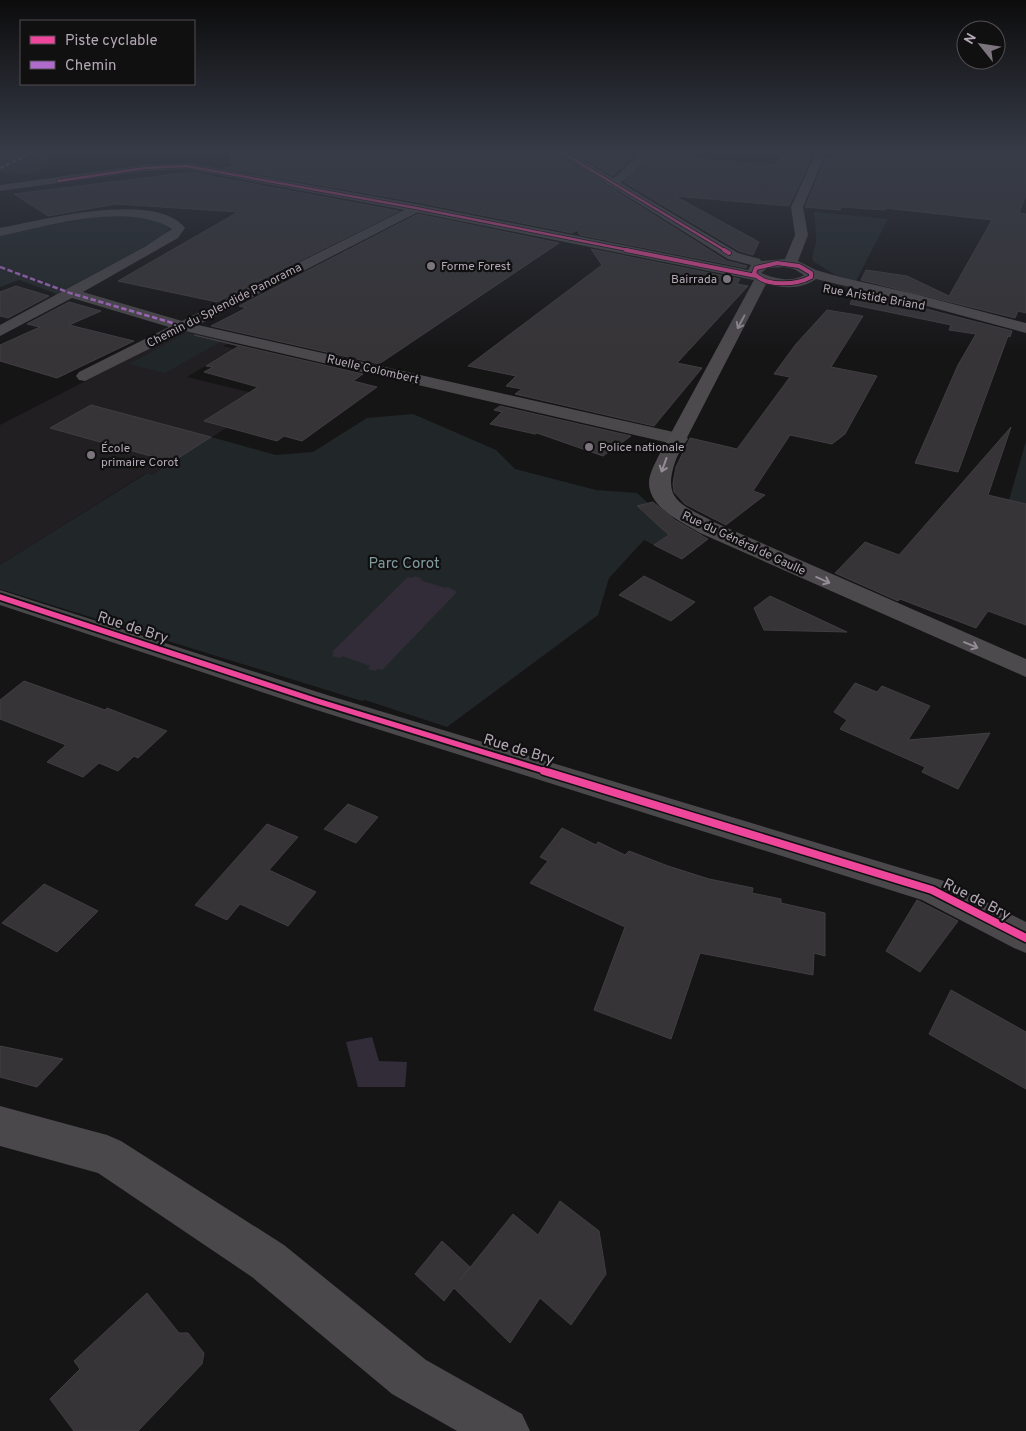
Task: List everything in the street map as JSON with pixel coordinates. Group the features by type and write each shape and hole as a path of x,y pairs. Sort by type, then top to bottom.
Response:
{"street":[{"path":"0,232 88,217"},
{"path":"0,331 173,236 179,228 172,220 162,217"},
{"name":"Chemin du Splendide Panorama","path":"85,376 399,217"},
{"path":"461,217 657,255 762,271 789,264 800,242 802,231 797,217"},
{"path":"668,217 762,271"},
{"name":"Rue Aristide Briand","path":"789,264 841,283 925,300 1026,328"},
{"name":"Rue Aristide Briand","path":"762,271 791,283 836,288 956,310"},
{"name":"Rue du Général de Gaulle","path":"762,271 678,439 663,462 659,481 661,495 672,508 716,532 1026,669"},
{"path":"791,283 807,280 811,277 811,273"},
{"name":"Ruelle Colombert","path":"70,294 183,326 678,439"},
{"name":"Rue de Bry","path":"3,600 317,701 932,890 1026,938"},
{"path":"0,1126 107,1155 268,1261 409,1377 505,1431"}],"shaded area":[{"name":"École primaire Corot","path":"185,330 233,341 223,346 234,349 187,377 269,397 228,427 152,475 146,473 0,565 0,425"},
{"path":"415,576 421,578 420,580 445,588 448,587 457,592 382,670 378,669 375,671 368,669 370,666 342,656 340,658 332,656 334,653 332,652 408,577 412,578"},
{"path":"372,1037 379,1061 407,1062 405,1087 358,1087 346,1042"}],"green space":[{"path":"97,217 148,217 170,228 163,236 57,294 19,280 0,287 0,234"},
{"path":"815,217 865,217 888,219 856,281 838,277 813,261 816,230"},
{"path":"187,333 222,341 165,373 129,364"},
{"name":"Parc Corot","path":"413,414 496,450 515,469 596,490 637,493 648,503 637,507 652,520 662,517 676,530 654,545 644,540 609,578 598,615 447,727 365,700 362,701 0,589 0,565 147,473 152,475 211,437 276,455 313,452 367,418"},
{"path":"1026,441 1026,504 1009,500"}],"building":[{"path":"230,217 387,217 217,302 118,281"},
{"path":"413,217 432,217 559,243 379,364 211,326 246,308 239,306"},
{"path":"490,217 657,217 727,261 747,266 746,268 580,235 577,230 572,233"},
{"path":"682,217 713,217 759,242 753,255 739,251"},
{"path":"963,217 1026,217 1026,313 1018,311 1015,318 861,280 866,270 907,276 949,296 992,220"},
{"path":"591,249 740,279 737,284 748,286 677,363 702,368 654,426 515,394 522,389 506,386 516,376 468,366 602,265"},
{"path":"16,286 49,296 8,318 0,316 0,292"},
{"path":"856,291 1012,331 1010,337 1008,336 958,472 915,463 958,365 976,334 949,330 951,325 850,304"},
{"path":"69,302 101,311 69,325 134,341 57,378 0,361 0,345 40,327 27,324"},
{"path":"827,310 863,316 831,367 877,376 845,434 832,444 790,435 753,491 765,495 726,525 685,504 674,492 673,483 676,467 690,438 737,449 790,377 774,374 796,344"},
{"path":"194,335 363,374 353,381 377,387 302,441 284,436 277,441 204,421 258,387 204,372 213,367 206,366 239,346"},
{"path":"91,405 211,437 172,462 50,428"},
{"path":"500,406 631,436 603,456 537,433 490,424 502,412 494,410"},
{"path":"1011,427 988,495 1026,504 1026,625 988,611 976,628 900,599 898,601 835,573 865,542 899,555"},
{"path":"653,502 675,520 708,539 682,559 654,545 669,535 637,506"},
{"path":"644,576 695,602 671,621 619,595"},
{"path":"770,596 847,632 764,630 754,608"},
{"path":"24,681 105,710 107,708 167,731 138,758 134,756 118,771 99,763 83,777 47,762 66,745 0,719 0,700"},
{"path":"855,683 877,692 882,686 930,706 908,740 990,733 958,789 922,772 925,767 840,729 847,720 834,712"},
{"path":"348,804 378,817 356,843 324,829"},
{"path":"267,824 298,837 269,870 316,892 288,926 240,904 227,920 195,905"},
{"path":"562,828 596,845 598,842 625,855 629,851 709,879 753,888 752,893 781,899 781,903 825,913 825,956 814,953 813,975 700,953 671,1039 594,1010 625,927 530,883 548,861 540,857"},
{"path":"44,884 98,911 57,952 2,923"},
{"path":"917,900 958,921 920,972 886,951"},
{"path":"951,990 1026,1032 1026,1089 929,1034"},
{"path":"0,1046 63,1059 37,1087 0,1077"},
{"path":"560,1201 599,1231 606,1274 571,1325 540,1298 510,1343 454,1288 444,1301 415,1274 442,1241 470,1267 460,1280 513,1214 538,1235"},
{"path":"147,1293 179,1333 188,1333 204,1353 202,1364 138,1431 74,1431 50,1399 80,1369 74,1361"}],"marked path":[{"path":"0,267 70,293 183,326"}],"cycle path":[{"path":"460,217 756,276"},
{"path":"669,217 729,253"},
{"path":"777,263 799,266 811,273 811,277 805,280 791,283 769,281 756,276 754,273 756,268 762,265 777,263"},
{"path":"0,597 317,701 932,890 1026,938"}],"place":[{"name":"Forme Forest","path":"431,266"},
{"name":"Bairrada","path":"727,279"},
{"name":"Police nationale","path":"589,447"},
{"name":"École primaire Corot","path":"91,455"}]}
